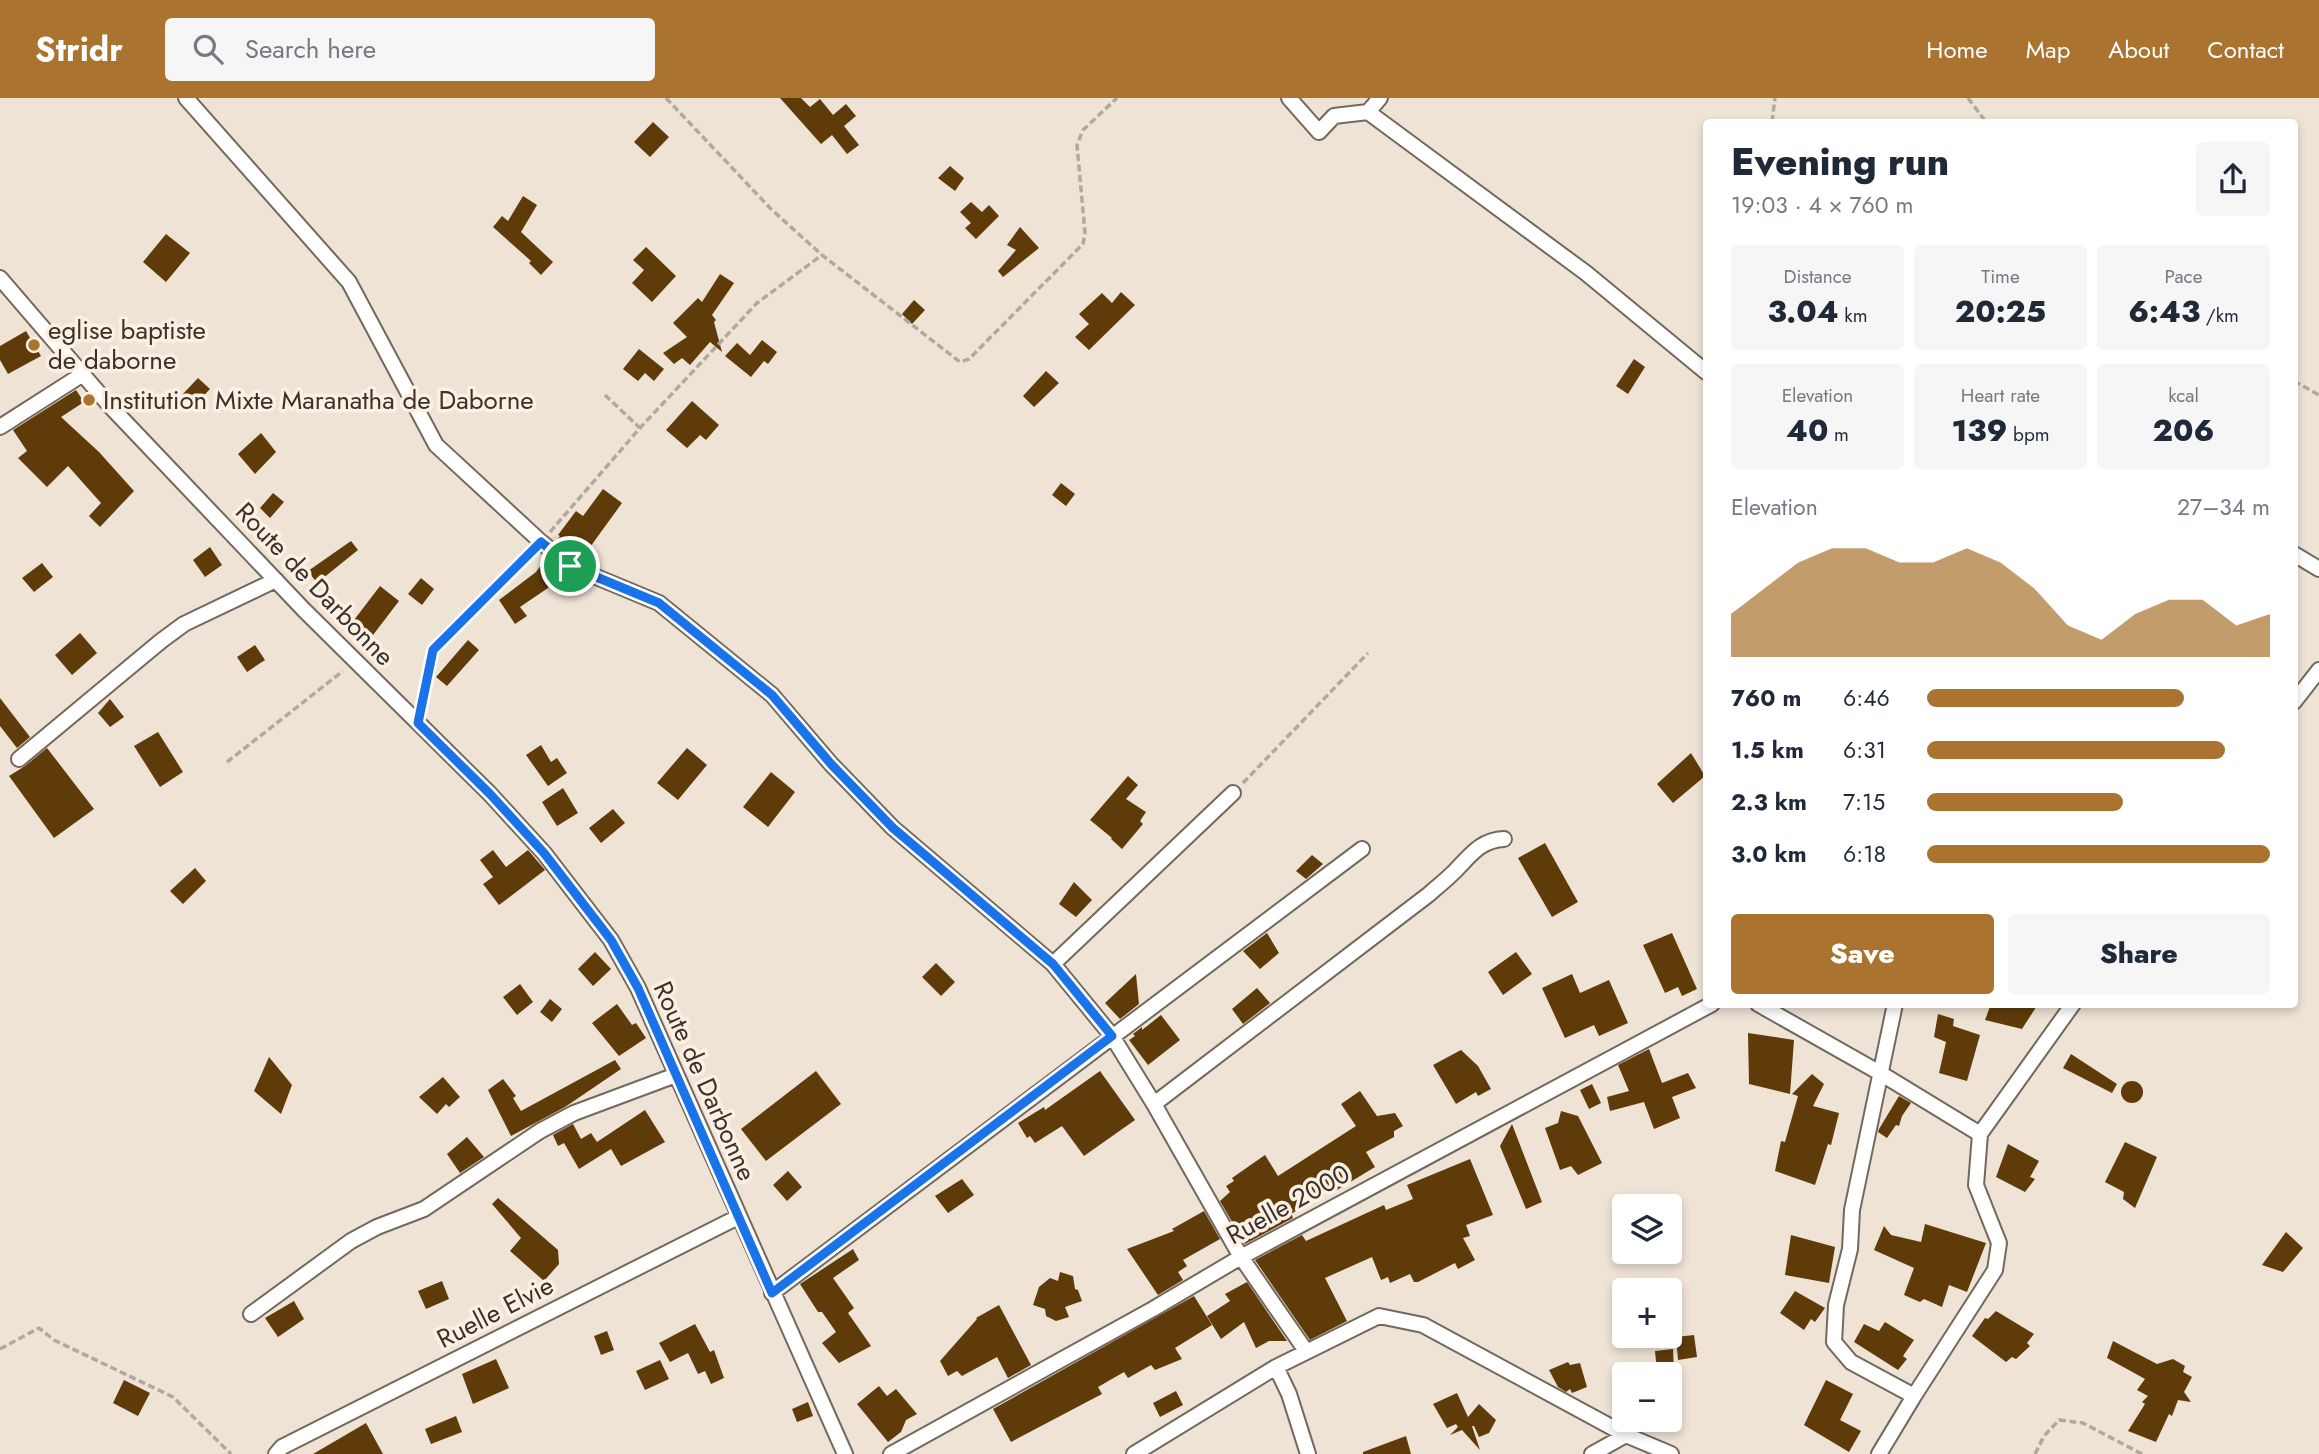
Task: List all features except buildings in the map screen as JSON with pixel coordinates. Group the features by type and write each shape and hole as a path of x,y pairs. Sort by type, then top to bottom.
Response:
{"street":[{"path":"186,98 349,282 436,445 570,566 659,603 772,695 831,764 893,828 1053,964 1112,1036 1241,1257 1306,1352"},
{"path":"1289,98 1319,132 1334,116 1367,112 1380,98"},
{"path":"1367,112 1586,274 1703,370"},
{"name":"Route de Darbonne","path":"0,278 83,374 275,580 490,794 544,853 611,940 638,988 845,1454"},
{"path":"0,427 83,374"},
{"path":"2298,556 2319,569"},
{"path":"19,759 161,640 184,624 275,580"},
{"path":"2298,697 2319,670"},
{"path":"1053,964 1233,793"},
{"path":"1154,1104 1428,895 1454,873 1480,845 1494,839 1504,839"},
{"path":"772,1293 1362,849"},
{"name":"Ruelle 2000","path":"891,1454 1153,1309 1241,1257 1705,1008"},
{"path":"1765,1008 1980,1134"},
{"path":"1894,1008 1852,1210 1850,1249 1836,1305 1834,1342 1851,1362 1913,1396"},
{"path":"1879,1454 1913,1396 1995,1270 1999,1242 1976,1185 1980,1134 2070,1008"},
{"path":"251,1314 351,1241 377,1227 424,1209 540,1130 574,1113 676,1075"},
{"name":"Ruelle Elvie","path":"276,1454 282,1447 738,1217"},
{"path":"1134,1454 1276,1367 1379,1316 1423,1325 1626,1435 1671,1454"},
{"path":"1276,1367 1289,1394 1308,1454"},
{"path":"1592,1454 1626,1435"}],"path":[{"path":"666,98 771,209 822,255 955,359 964,362 1083,244 1085,233 1077,145 1083,130 1117,98"},
{"path":"1772,119 1775,98"},
{"path":"1968,98 1984,119"},
{"path":"418,723 433,650 541,542 640,428 757,303 822,255"},
{"path":"2298,383 2319,395"},
{"path":"605,394 640,428"},
{"path":"1233,793 1368,653"},
{"path":"227,762 356,661"},
{"path":"0,1349 39,1328 54,1340 173,1397 231,1454"},
{"path":"2035,1454 2044,1436 2059,1420 2083,1423 2142,1454"}],"place":[{"name":"eglise baptiste de daborne","path":"34,345"},
{"name":"Institution Mixte Maranatha de Daborne","path":"89,400"}],"route":[{"path":"541,542 570,566 659,603 772,695 831,764 893,828 1053,964 1112,1036 772,1293 638,988 611,940 544,853 490,794 418,723 433,650 541,542"}]}
